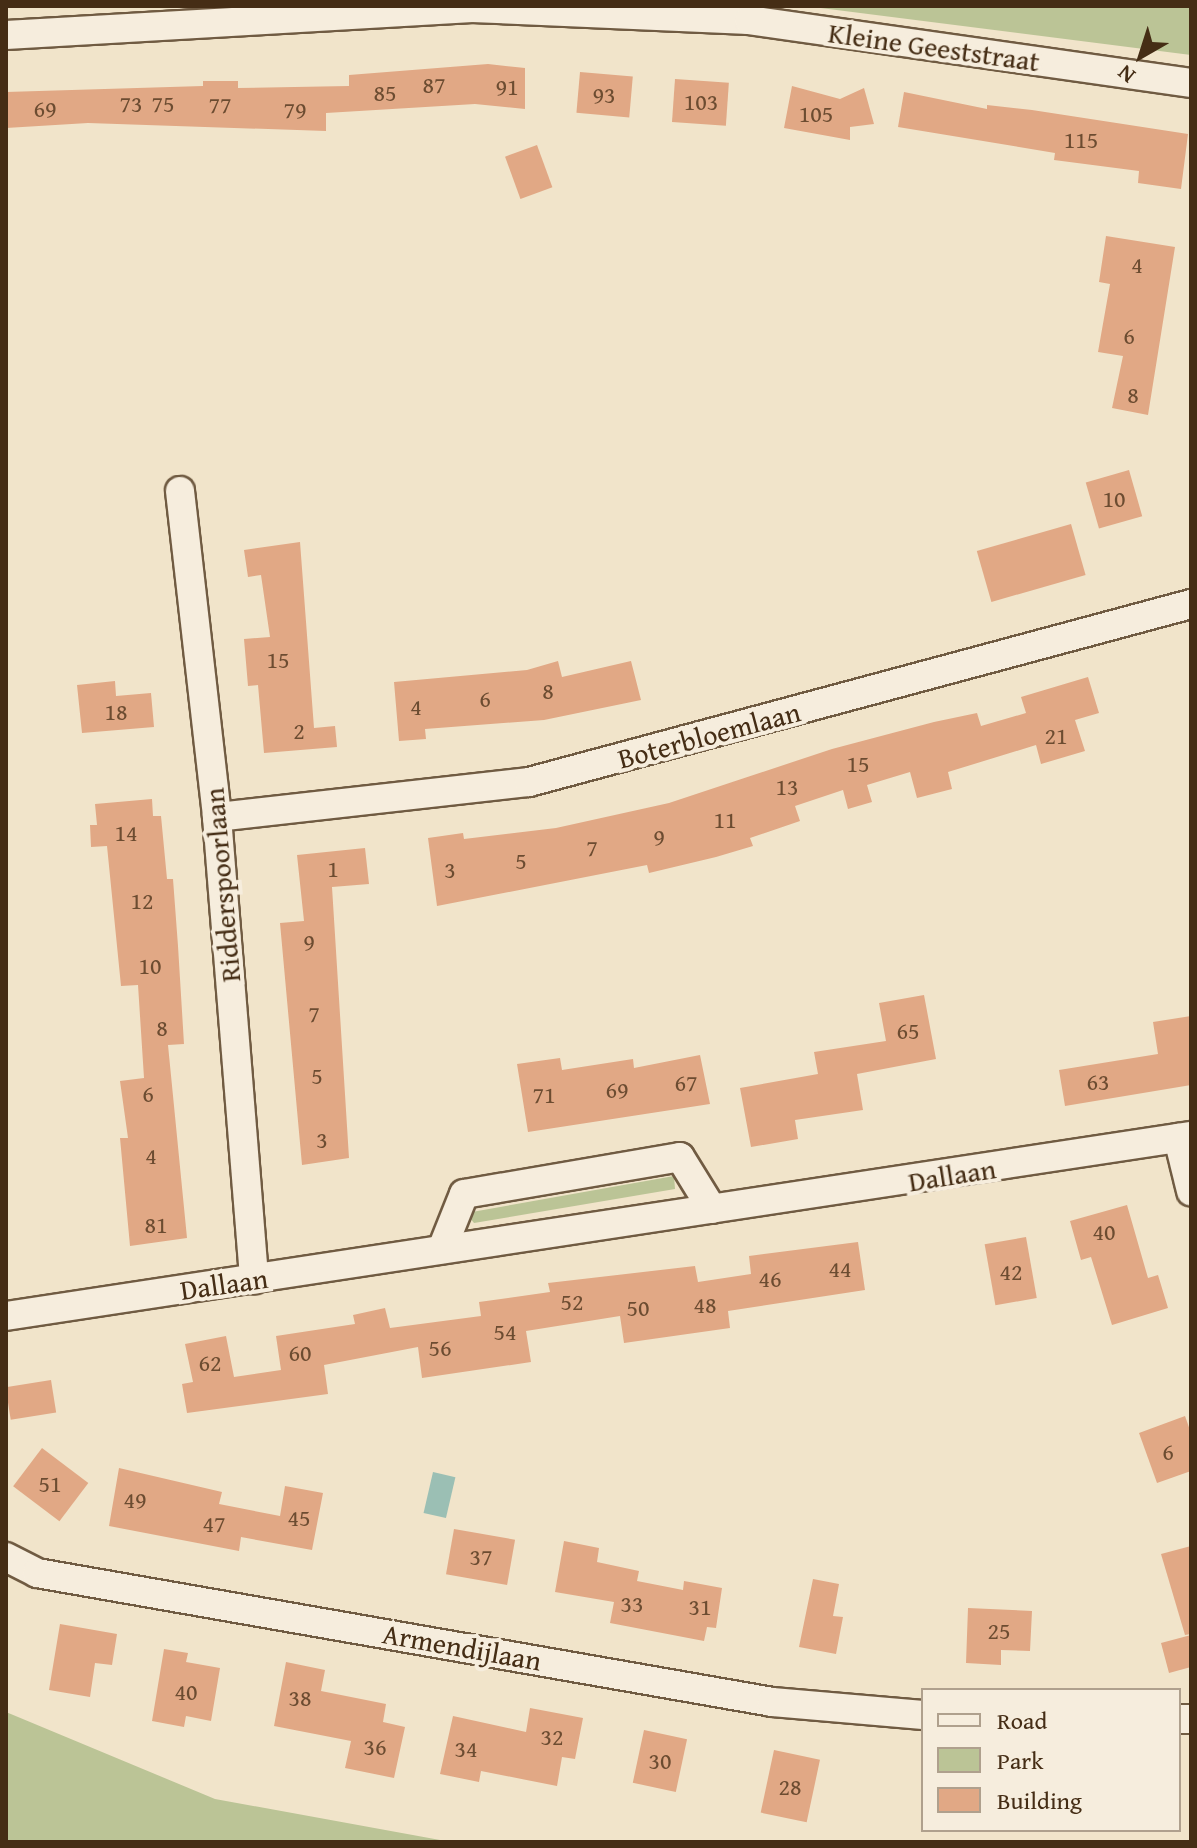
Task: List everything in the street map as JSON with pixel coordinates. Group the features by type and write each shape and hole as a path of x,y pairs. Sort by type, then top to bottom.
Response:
{"street":[{"name":"Kleine Geeststraat","path":"6,35 503,10 749,20 1191,83"},
{"name":"Ridderspoorlaan","path":"180,491 217,817 254,1280"},
{"name":"Boterbloemlaan","path":"217,817 529,782 1191,604"},
{"name":"Dallaan","path":"6,1316 1184,1137"},
{"path":"1184,1137 1191,1191"},
{"path":"442,1249 464,1194 680,1157 712,1209"},
{"name":"Armendijlaan","path":"6,1557 37,1573 772,1702 921,1715"}],"green space":[{"path":"805,6 1191,6 1191,55"},
{"path":"674,1176 675,1189 474,1223 470,1218 472,1212"},
{"path":"6,1712 215,1799 451,1842 6,1842"}],"water":[{"path":"433,1472 455,1477 446,1518 424,1513"}],"building":[{"path":"488,64 525,68 525,109 475,104 326,113 326,131 88,123 6,128 6,92 203,86 203,81 238,81 238,88 349,86 349,75"},
{"path":"580,72 633,77 629,117 576,113"},
{"path":"675,79 729,83 726,126 672,122"},
{"path":"792,86 840,99 864,88 874,124 850,127 850,140 784,128"},
{"path":"904,92 987,109 987,105 1032,110 1188,134 1181,189 1138,183 1139,171 1054,160 1055,153 898,127"},
{"path":"537,145 552,187 520,199 505,157"},
{"path":"1106,236 1175,247 1148,415 1112,408 1123,356 1098,352 1110,284 1099,282"},
{"path":"1129,470 1142,516 1099,529 1086,482"},
{"path":"1071,524 1086,575 991,602 977,551"},
{"path":"300,542 314,728 335,726 337,747 264,753 258,685 248,686 244,639 270,637 261,575 248,577 244,550"},
{"path":"558,661 562,677 631,661 641,700 544,720 425,729 426,739 399,741 394,682 527,670"},
{"path":"1088,677 1099,713 1075,720 1085,751 1041,764 1036,745 948,772 952,789 917,798 910,772 867,785 872,802 848,809 843,790 795,806 800,821 750,838 753,846 716,857 649,873 647,865 437,906 428,838 463,833 464,839 556,828 669,803 832,749 934,722 977,713 981,726 1026,713 1021,697"},
{"path":"115,681 116,696 151,693 154,727 82,733 77,685"},
{"path":"152,799 153,816 161,816 167,879 173,879 184,1044 168,1045 187,1238 130,1246 120,1138 128,1138 120,1081 144,1078 138,985 121,986 107,846 91,847 90,825 97,825 95,804"},
{"path":"365,848 369,884 332,887 349,1158 302,1165 280,923 304,921 297,855"},
{"path":"924,995 936,1059 857,1074 863,1110 795,1120 798,1139 751,1147 740,1088 818,1074 814,1052 886,1041 879,1003"},
{"path":"1191,1016 1191,1085 1065,1106 1059,1070 1158,1054 1153,1022"},
{"path":"700,1055 710,1104 528,1132 517,1064 560,1058 562,1070 633,1059 634,1068"},
{"path":"1127,1205 1148,1278 1158,1275 1168,1308 1112,1325 1091,1257 1081,1260 1070,1221"},
{"path":"1026,1237 1037,1298 995,1305 985,1244"},
{"path":"858,1242 865,1290 728,1311 730,1328 624,1343 620,1316 526,1331 531,1362 422,1378 418,1347 324,1365 328,1394 187,1413 182,1384 193,1382 185,1344 226,1336 234,1377 281,1370 276,1336 355,1324 353,1315 385,1308 390,1328 481,1316 479,1302 550,1292 548,1283 695,1266 698,1282 751,1274 749,1256"},
{"path":"51,1380 56,1413 11,1420 6,1387"},
{"path":"1185,1416 1191,1433 1191,1471 1157,1483 1139,1433"},
{"path":"42,1448 88,1483 59,1521 13,1486"},
{"path":"119,1468 222,1492 219,1504 280,1516 285,1486 323,1493 312,1550 241,1537 239,1551 109,1526"},
{"path":"454,1529 515,1540 507,1585 446,1574"},
{"path":"564,1541 599,1548 597,1562 639,1571 637,1581 683,1590 684,1581 722,1588 716,1628 707,1627 704,1641 610,1623 614,1602 555,1592"},
{"path":"1191,1546 1191,1634 1185,1635 1161,1554"},
{"path":"813,1579 839,1584 833,1616 843,1617 836,1654 799,1647"},
{"path":"968,1608 1032,1611 1030,1651 1001,1650 1001,1665 966,1663"},
{"path":"60,1624 117,1634 112,1665 95,1663 90,1697 49,1690"},
{"path":"1191,1635 1191,1667 1169,1673 1161,1643"},
{"path":"164,1649 188,1653 186,1662 220,1668 211,1721 186,1716 184,1727 152,1721"},
{"path":"286,1662 325,1670 321,1691 386,1704 383,1722 405,1727 394,1778 345,1768 351,1741 274,1726"},
{"path":"530,1708 583,1718 575,1759 562,1757 557,1786 481,1771 479,1782 440,1774 453,1716 526,1732"},
{"path":"644,1730 687,1739 676,1792 633,1783"},
{"path":"774,1750 820,1760 807,1822 761,1813"}]}
